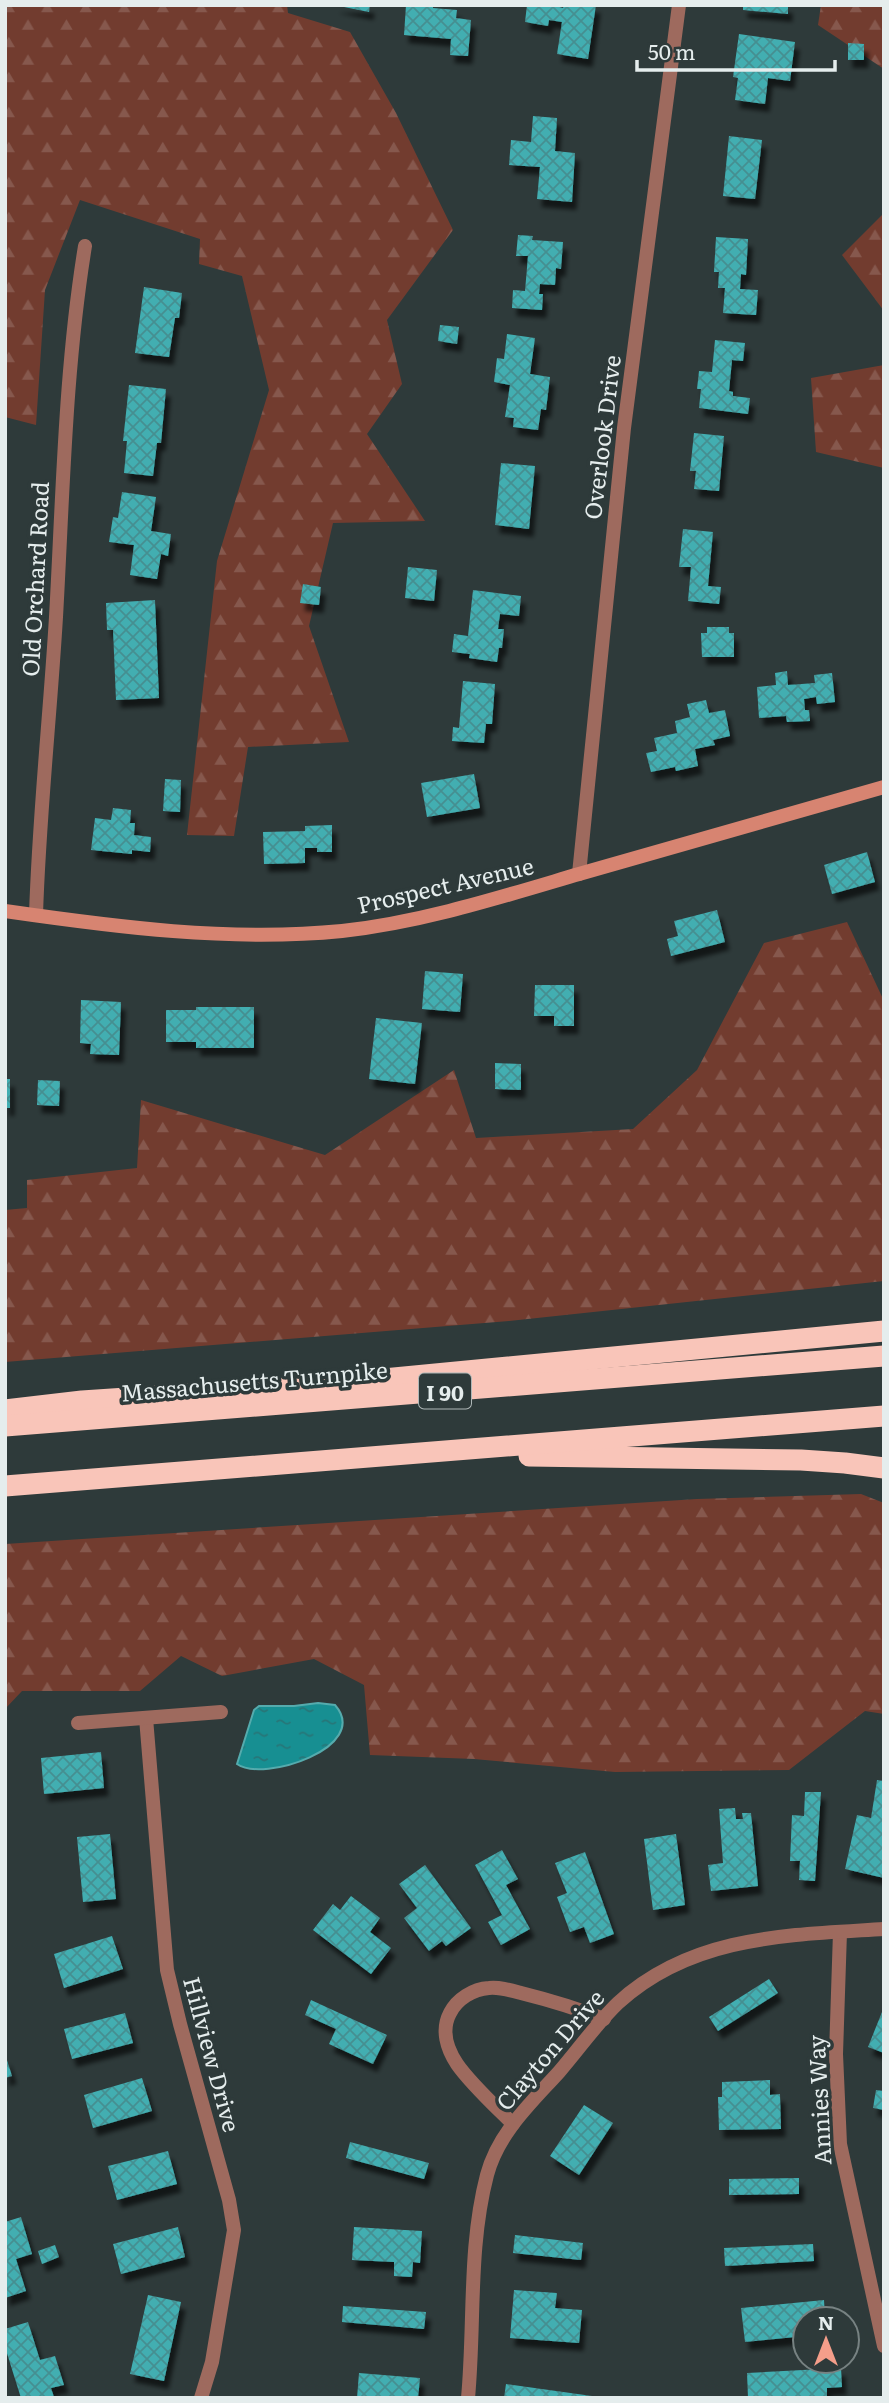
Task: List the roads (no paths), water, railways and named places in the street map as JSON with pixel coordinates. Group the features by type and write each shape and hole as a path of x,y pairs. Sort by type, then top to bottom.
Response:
{"highway":[{"path":"5,1410 82,1401 321,1385 884,1331"},
{"name":"Massachusetts Turnpike","path":"5,1426 884,1356"},
{"path":"5,1486 884,1416"},
{"path":"397,1454 801,1460 884,1468"}],"street":[{"name":"Overlook Drive","path":"579,874 624,428 679,5"},
{"name":"Old Orchard Road","path":"36,915 39,822 52,678 63,455 74,311 85,246"},
{"name":"Prospect Avenue","path":"5,911 133,928 204,933 341,931 452,910 884,787"},
{"path":"78,1723 221,1712"},
{"name":"Hillview Drive","path":"146,1718 167,1970 229,2200 233,2230 212,2362 201,2398"},
{"name":"Clayton Drive","path":"468,2398 475,2246 479,2211 494,2154 513,2124 618,2003 657,1974 700,1954 782,1936 884,1929"},
{"name":"Annies Way","path":"840,1932 836,2054 839,2144 884,2346"},
{"path":"513,2124 464,2072 449,2049 447,2018 456,2004 469,1993 498,1988 555,2001 604,2019"}],"water":[{"path":"318,1703 335,1705 342,1720 339,1735 327,1747 289,1765 268,1769 250,1769 237,1764 254,1710 259,1706"}]}
